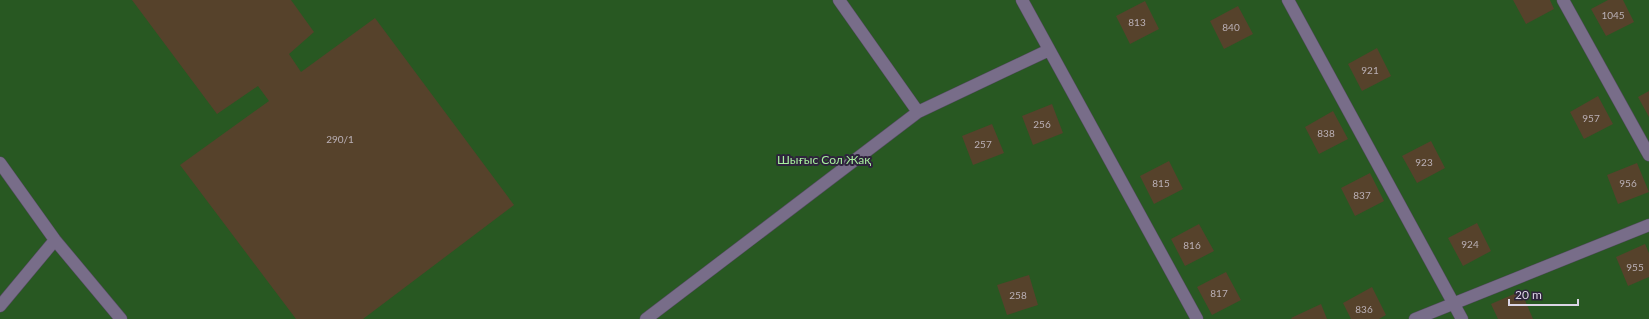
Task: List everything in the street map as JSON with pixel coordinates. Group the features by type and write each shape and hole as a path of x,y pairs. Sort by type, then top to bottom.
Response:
{"street":[{"path":"839,0 918,112"},
{"path":"1022,0 1197,319"},
{"path":"1288,0 1462,319"},
{"path":"1563,0 1649,155"},
{"path":"646,319 918,112 1049,50"},
{"path":"0,163 55,240 121,319"},
{"path":"1415,319 1649,225"},
{"path":"0,306 55,240"}],"green space":[{"name":"Шығыс Сол Жақ","path":"0,0 1649,0 1649,319 0,319"}],"building":[{"path":"132,0 291,0 314,32 289,54 301,72 375,18 514,205 363,319 296,319 180,165 269,101 258,86 217,114"},
{"path":"1513,0 1550,0 1554,9 1526,24"},
{"path":"1608,0 1623,0 1634,22 1606,36 1591,9"},
{"path":"1145,1 1159,29 1130,44 1116,16"},
{"path":"1238,6 1253,34 1224,49 1210,21"},
{"path":"1377,48 1391,76 1362,91 1348,64"},
{"path":"1649,91 1649,117 1638,97"},
{"path":"1598,96 1613,124 1584,139 1570,112"},
{"path":"1052,104 1063,133 1033,145 1022,116"},
{"path":"1333,111 1348,139 1319,154 1305,127"},
{"path":"992,124 1004,153 973,165 962,136"},
{"path":"1431,141 1445,168 1417,183 1402,156"},
{"path":"1169,161 1183,189 1154,204 1140,176"},
{"path":"1637,163 1649,192 1618,204 1607,175"},
{"path":"1370,173 1384,201 1355,216 1341,188"},
{"path":"1477,223 1491,251 1463,266 1448,238"},
{"path":"1199,224 1214,251 1185,266 1171,239"},
{"path":"1645,244 1649,253 1649,277 1628,286 1616,257"},
{"path":"1226,272 1241,300 1212,315 1197,287"},
{"path":"1029,275 1038,305 1007,315 997,285"},
{"path":"1372,287 1386,315 1379,319 1351,319 1343,303"},
{"path":"1521,291 1533,319 1498,319 1491,304"},
{"path":"1321,304 1327,319 1291,318"}]}
